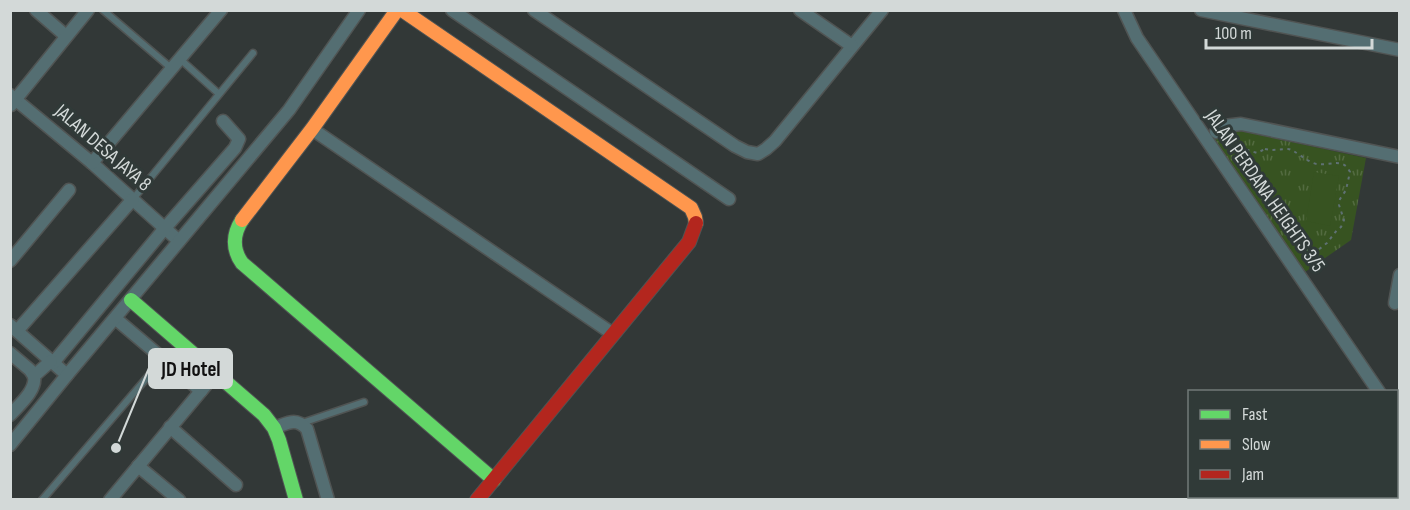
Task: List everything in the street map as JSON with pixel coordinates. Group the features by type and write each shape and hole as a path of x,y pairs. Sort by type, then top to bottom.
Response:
{"street":[{"path":"36,10 66,36"},
{"path":"12,99 88,10"},
{"path":"92,164 220,10"},
{"path":"10,445 289,110 359,10"},
{"path":"397,10 312,129 236,228 236,255 242,263 494,480"},
{"path":"402,10 691,208 696,216 697,225 689,242 477,500"},
{"path":"452,10 729,199"},
{"path":"534,10 735,146 758,154 775,141 882,10"},
{"path":"800,10 852,46"},
{"name":"JALAN PERDANA HEIGHTS 3/5","path":"1124,10 1137,38 1378,390"},
{"path":"1201,10 1400,50"},
{"name":"JALAN DESA JAYA 8","path":"12,99 92,164 179,241"},
{"path":"34,376 52,362 238,143 239,139 223,121"},
{"path":"1216,132 1224,126 1242,124 1400,157"},
{"path":"312,129 614,334"},
{"path":"10,261 69,190"},
{"path":"67,375 14,328 133,199"},
{"path":"1395,303 1400,275"},
{"path":"131,300 264,415 274,428 279,440 296,500"},
{"path":"116,319 201,391"},
{"path":"10,353 30,370 35,381 32,389 10,415"},
{"path":"110,500 216,373"},
{"path":"274,428 293,421 301,423 307,429 328,500"},
{"path":"170,427 236,485"},
{"path":"138,466 179,500"}],"lane":[{"path":"103,10 219,94"},
{"path":"133,199 253,53"},
{"path":"42,500 163,358"},
{"path":"301,423 364,402"}],"path":[{"path":"1265,149 1289,149 1315,165 1340,163 1348,167 1350,172 1346,190 1339,205 1344,220 1341,227 1327,243 1318,250 1309,252 1300,247 1288,233 1282,217 1259,196 1249,179 1250,172 1242,153 1248,150 1257,153 1265,149"}],"green space":[{"path":"1240,131 1366,158 1351,240 1305,272 1212,140 1223,132"},
{"path":"1314,172 1339,176 1330,226 1306,221"}],"traffic: fast":[{"path":"242,220 235,241 235,247 242,263 494,480"},
{"path":"131,300 264,415 274,428 279,440 296,500"}],"traffic: slow":[{"path":"242,220 312,129 397,10"},
{"path":"402,10 691,208 696,223"}],"traffic: jam":[{"path":"477,500 689,242 696,223"}],"place":[{"name":"JD Hotel","path":"116,448"}]}
